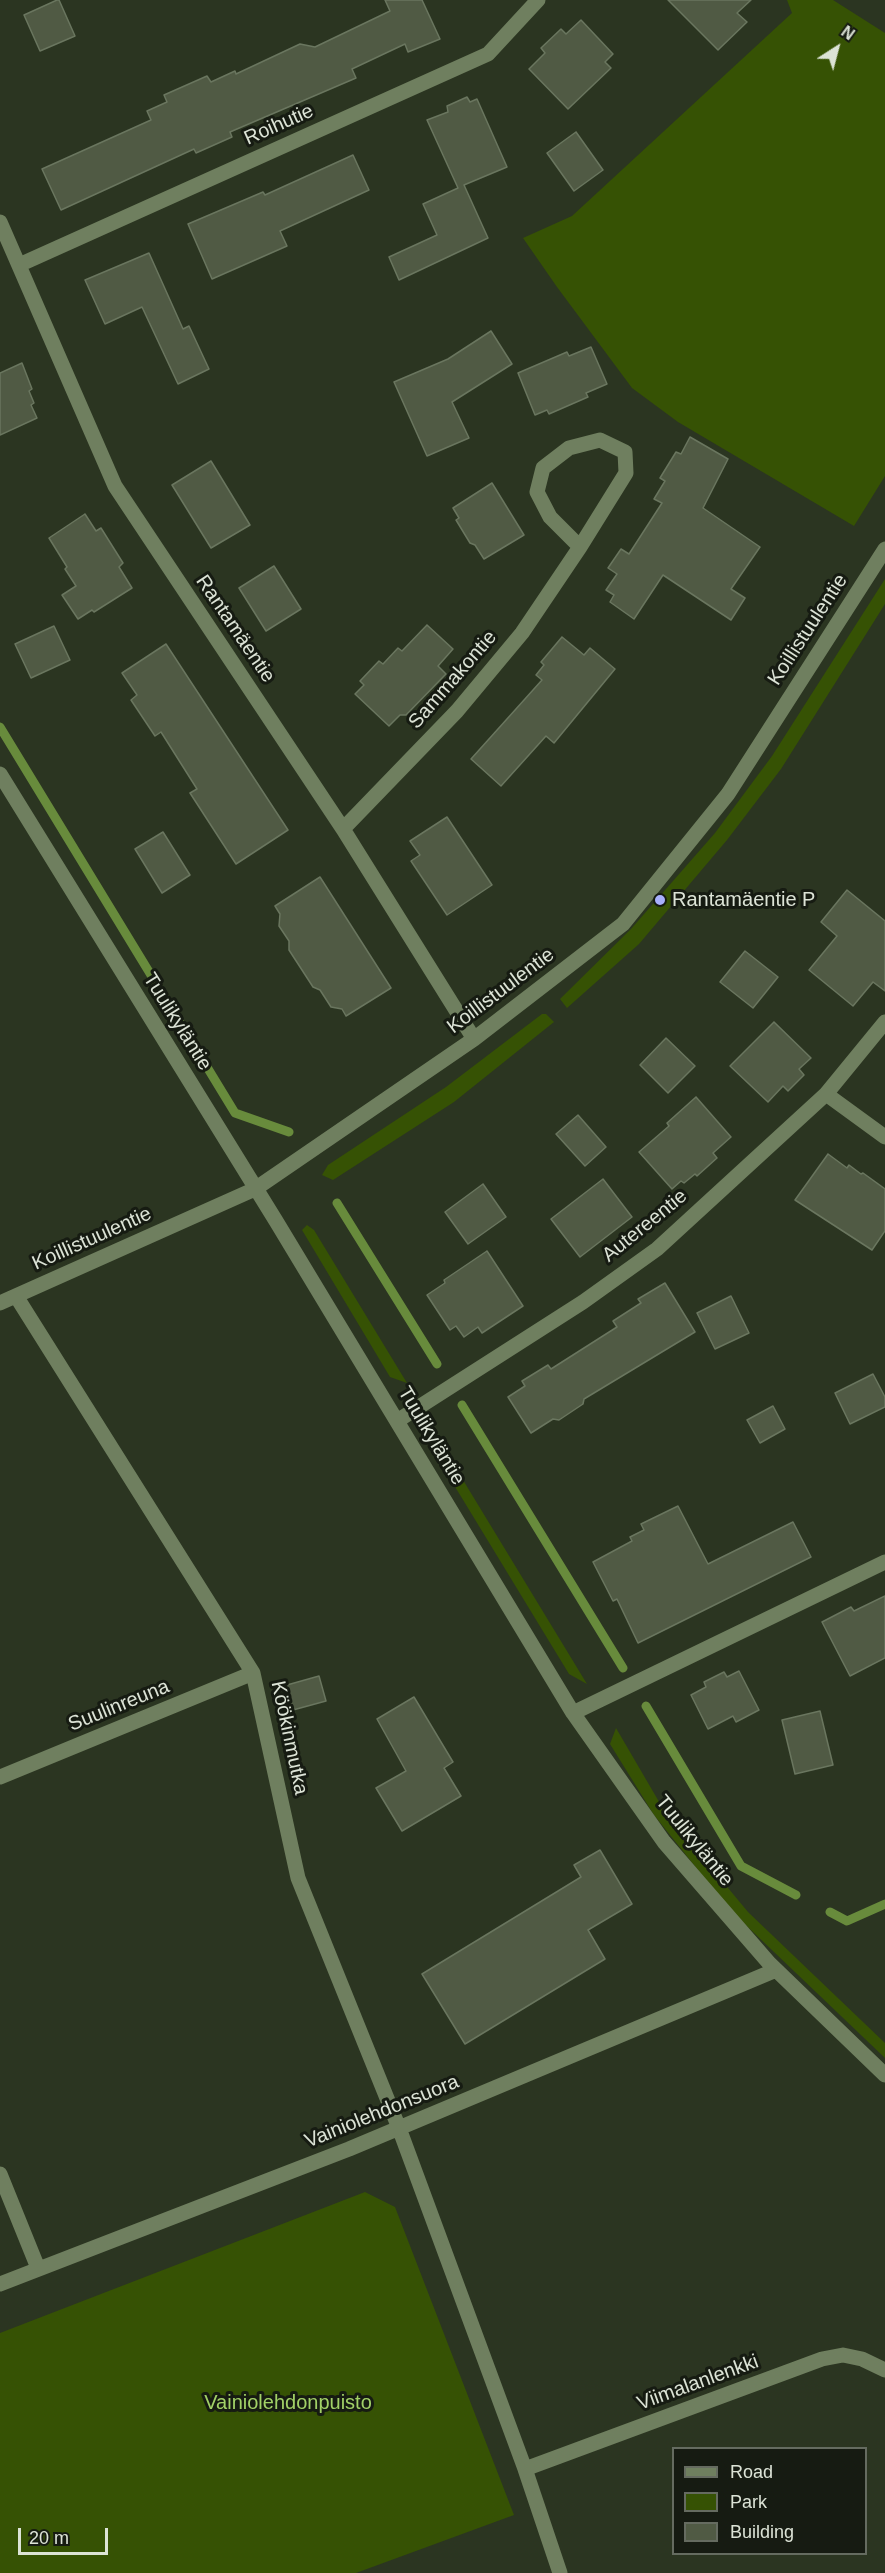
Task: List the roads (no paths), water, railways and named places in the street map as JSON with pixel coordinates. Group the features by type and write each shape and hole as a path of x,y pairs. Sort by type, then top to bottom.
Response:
{"street":[{"name":"Roihutie","path":"19,265 488,54 538,0"},
{"name":"Rantamäentie","path":"0,222 115,486 343,829 474,1039"},
{"name":"Sammakontie","path":"343,829 457,711 522,633 580,547 626,473 625,452 600,440 569,448 543,468 537,492 550,517 580,547"},
{"name":"Koillistuulentie","path":"0,1303 255,1189 474,1039 623,924 728,794 885,549"},
{"name":"Tuulikyläntie","path":"0,774 397,1420 573,1713 664,1842 776,1970 885,2075"},
{"name":"Autereentie","path":"397,1420 583,1302 657,1249 826,1094 885,1022"},
{"path":"826,1094 885,1137"},
{"name":"Köökinmutka","path":"16,1296 254,1673 298,1878 399,2128"},
{"path":"573,1713 885,1562"},
{"name":"Suulinreuna","path":"0,1777 254,1673"},
{"name":"Vainiolehdonsuora","path":"0,2284 399,2128 776,1970"},
{"path":"399,2128 525,2469 560,2573"},
{"path":"0,2174 38,2268"},
{"name":"Viimalanlenkki","path":"525,2469 822,2359 843,2355 862,2359 885,2370"}],"waterway":[{"path":"0,727 235,1113 289,1132"},
{"path":"337,1203 437,1364"},
{"path":"462,1405 623,1668"},
{"path":"646,1706 741,1866 796,1895"},
{"path":"830,1912 847,1921 885,1904"}],"place":[{"name":"Rantamäentie P","path":"660,900"}],"park label":[{"name":"Vainiolehdonpuisto","path":"288,2403"}]}
